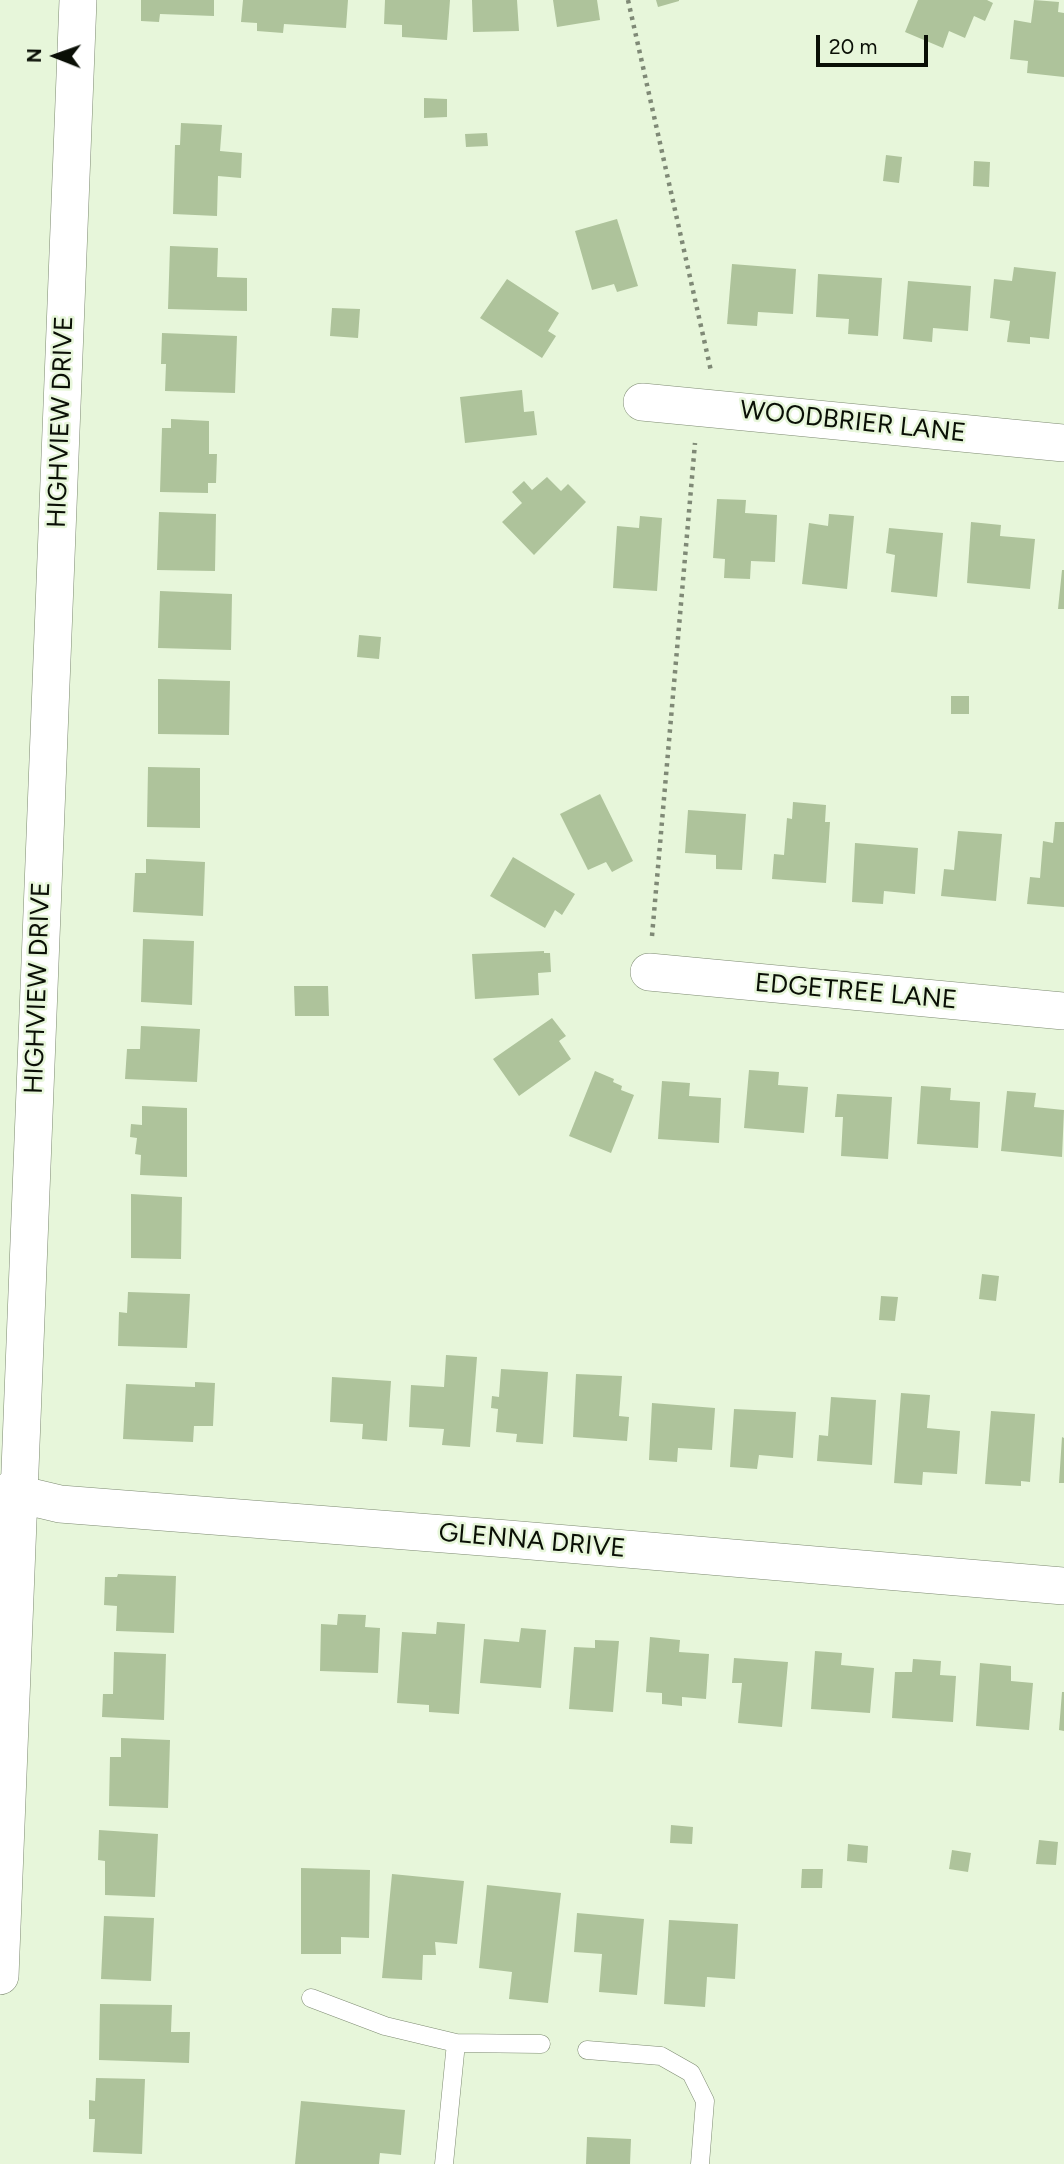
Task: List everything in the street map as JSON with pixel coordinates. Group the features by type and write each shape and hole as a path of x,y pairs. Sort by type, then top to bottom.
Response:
{"street":[{"name":"HIGHVIEW DRIVE","path":"0,1976 9,1493 78,0"},
{"name":"WOODBRIER LANE","path":"642,402 1064,443"},
{"name":"EDGETREE LANE","path":"649,972 1064,1011"},
{"name":"GLENNA DRIVE","path":"9,1493 60,1504 1064,1586"}],"lane":[{"path":"311,1998 384,2026 456,2043 541,2043"},
{"path":"444,2164 456,2043"},
{"path":"587,2050 661,2056 691,2073 705,2101 700,2164"}],"path":[{"path":"628,0 713,379 699,407 649,972"}],"building":[{"path":"141,0 214,0 214,16 160,14 159,22 141,21"},
{"path":"243,0 348,0 346,28 284,24 283,33 257,31 257,23 241,22"},
{"path":"385,0 450,0 447,40 402,37 402,25 384,24"},
{"path":"472,0 517,0 519,31 473,32"},
{"path":"553,0 597,0 600,20 557,27"},
{"path":"656,0 679,0 679,1 658,7"},
{"path":"918,0 987,0 993,3 985,21 974,16 965,38 949,31 943,48 905,32"},
{"path":"1034,0 1059,2 1058,12 1064,13 1064,77 1027,73 1028,61 1010,59 1014,20 1031,23"},
{"path":"424,98 447,99 447,117 424,118"},
{"path":"181,123 222,125 220,151 242,153 241,178 218,176 217,216 173,214 175,145 180,145"},
{"path":"487,133 488,146 466,147 465,134"},
{"path":"886,155 902,157 899,183 883,181"},
{"path":"974,161 990,162 989,187 973,186"},
{"path":"617,219 638,286 617,292 614,284 592,290 575,231"},
{"path":"170,246 218,248 217,277 247,278 247,311 168,309"},
{"path":"732,264 796,269 793,314 758,312 757,326 727,324"},
{"path":"1014,267 1056,272 1049,339 1030,337 1030,344 1007,342 1010,321 990,318 994,279 1012,281"},
{"path":"818,274 882,278 878,336 848,334 849,319 816,317"},
{"path":"507,279 559,313 548,331 556,336 542,358 480,318"},
{"path":"908,281 971,286 968,331 933,328 932,342 903,339"},
{"path":"332,308 360,309 358,338 330,336"},
{"path":"162,333 237,336 235,393 165,391 166,364 161,364"},
{"path":"522,390 524,412 534,411 537,435 465,443 460,397"},
{"path":"171,419 209,421 209,454 217,454 216,483 208,483 208,493 160,492 162,428 171,428"},
{"path":"547,477 561,491 568,484 586,502 534,555 502,522 522,503 512,492 524,481 532,490"},
{"path":"717,499 746,500 745,513 777,515 775,562 751,561 750,579 724,578 725,559 713,558"},
{"path":"159,512 216,514 215,571 157,570"},
{"path":"829,514 854,516 847,589 802,584 809,523 828,526"},
{"path":"640,516 662,518 657,591 613,588 617,526 639,528"},
{"path":"971,522 1001,525 1000,536 1035,539 1030,589 967,583"},
{"path":"889,528 943,533 937,597 891,592 895,555 886,553"},
{"path":"1062,570 1064,609 1058,609"},
{"path":"160,591 232,594 231,650 158,648"},
{"path":"359,635 381,637 379,659 357,657"},
{"path":"158,679 230,681 229,735 158,734"},
{"path":"951,696 969,696 969,714 951,714"},
{"path":"148,767 200,768 200,828 147,827"},
{"path":"600,794 633,861 612,872 606,862 588,870 560,814"},
{"path":"793,802 826,805 825,822 830,822 826,883 772,879 774,854 784,855 787,818 792,819"},
{"path":"688,810 746,814 742,870 716,869 716,855 685,853"},
{"path":"1055,822 1064,822 1064,907 1027,904 1030,877 1040,878 1043,841 1053,843"},
{"path":"958,831 1002,834 996,901 941,896 944,869 954,870"},
{"path":"855,843 918,848 915,894 884,891 883,904 852,902"},
{"path":"513,857 575,894 562,915 555,910 545,928 490,896"},
{"path":"146,859 205,862 203,916 133,912 135,873 146,873"},
{"path":"143,939 194,941 192,1005 141,1002"},
{"path":"550,953 551,972 538,973 539,995 475,999 472,954"},
{"path":"294,986 328,986 329,1016 295,1016"},
{"path":"552,1018 566,1036 559,1041 571,1059 519,1096 493,1059"},
{"path":"141,1026 200,1029 197,1082 125,1079 127,1049 140,1049"},
{"path":"749,1070 779,1072 778,1085 808,1087 804,1133 744,1128"},
{"path":"595,1071 614,1079 613,1082 622,1086 621,1090 634,1095 611,1153 569,1136"},
{"path":"662,1081 690,1083 689,1096 721,1098 719,1143 658,1139"},
{"path":"921,1086 951,1088 950,1100 980,1102 978,1148 917,1144"},
{"path":"1007,1091 1036,1093 1034,1107 1064,1110 1062,1157 1001,1151"},
{"path":"837,1094 892,1097 888,1159 841,1156 843,1117 835,1117"},
{"path":"142,1106 187,1108 187,1177 140,1175 141,1155 135,1154 137,1138 130,1137 131,1124 142,1125"},
{"path":"131,1194 182,1197 181,1259 131,1258"},
{"path":"982,1274 999,1276 996,1301 979,1299"},
{"path":"128,1292 190,1294 187,1348 118,1346 119,1312 127,1313"},
{"path":"881,1296 898,1297 895,1321 879,1320"},
{"path":"446,1355 477,1357 470,1447 442,1445 444,1429 409,1427 411,1385 444,1387"},
{"path":"501,1369 548,1372 543,1444 516,1442 517,1434 496,1432 498,1409 491,1408 492,1396 499,1397"},
{"path":"576,1374 622,1376 619,1416 629,1417 627,1441 573,1437"},
{"path":"332,1377 391,1381 387,1441 362,1439 363,1424 330,1422"},
{"path":"195,1382 215,1383 213,1426 194,1426 193,1442 123,1439 126,1384 195,1387"},
{"path":"901,1393 930,1395 927,1428 960,1431 957,1474 923,1472 922,1485 894,1483"},
{"path":"831,1397 876,1400 872,1465 817,1461 819,1435 828,1436"},
{"path":"652,1403 715,1408 712,1450 678,1448 677,1462 649,1460"},
{"path":"734,1409 796,1412 793,1458 759,1455 757,1469 730,1467"},
{"path":"991,1411 1035,1414 1030,1482 1021,1481 1021,1486 985,1484"},
{"path":"1062,1437 1064,1483 1059,1483"},
{"path":"118,1574 176,1576 174,1633 116,1631 117,1606 104,1605 105,1577 117,1577"},
{"path":"338,1614 366,1615 365,1627 380,1628 378,1673 320,1671 321,1624 337,1625"},
{"path":"437,1622 465,1624 459,1714 429,1712 429,1705 397,1703 402,1632 436,1634"},
{"path":"521,1628 546,1630 541,1688 480,1683 484,1639 519,1642"},
{"path":"650,1637 680,1640 679,1652 709,1654 706,1699 682,1697 682,1706 662,1704 662,1693 646,1692"},
{"path":"595,1640 619,1641 613,1712 569,1709 574,1647 595,1648"},
{"path":"815,1651 842,1653 841,1665 874,1668 870,1713 811,1709"},
{"path":"114,1652 166,1654 164,1720 102,1717 103,1694 113,1694"},
{"path":"734,1658 788,1662 782,1727 738,1723 742,1683 732,1683"},
{"path":"913,1659 941,1661 940,1675 956,1676 953,1722 892,1718 895,1672 912,1672"},
{"path":"980,1663 1011,1666 1011,1681 1033,1683 1029,1730 976,1726"},
{"path":"1064,1692 1064,1731 1059,1730"},
{"path":"121,1738 170,1740 168,1808 109,1806 110,1757 121,1757"},
{"path":"671,1825 693,1827 692,1844 670,1843"},
{"path":"99,1830 158,1834 155,1897 105,1895 105,1861 98,1860"},
{"path":"1039,1840 1058,1842 1056,1865 1036,1864"},
{"path":"848,1844 868,1846 867,1863 847,1861"},
{"path":"952,1850 971,1853 968,1872 949,1869"},
{"path":"301,1868 370,1870 369,1938 341,1937 341,1954 301,1954"},
{"path":"802,1869 823,1869 822,1888 801,1888"},
{"path":"392,1874 464,1881 457,1944 435,1942 436,1955 423,1955 422,1980 382,1978"},
{"path":"487,1885 561,1893 548,2003 509,1999 512,1972 479,1968"},
{"path":"577,1913 644,1919 637,1995 599,1992 602,1954 574,1952"},
{"path":"104,1916 154,1918 151,1981 101,1979"},
{"path":"669,1920 738,1924 735,1979 707,1977 705,2007 664,2004"},
{"path":"100,2004 172,2005 171,2032 190,2032 189,2063 99,2060"},
{"path":"96,2078 145,2079 142,2154 93,2152 95,2119 89,2119 89,2100 95,2101"},
{"path":"301,2101 405,2110 401,2155 380,2153 379,2164 295,2164"},
{"path":"587,2137 631,2139 630,2164 586,2164"}]}
